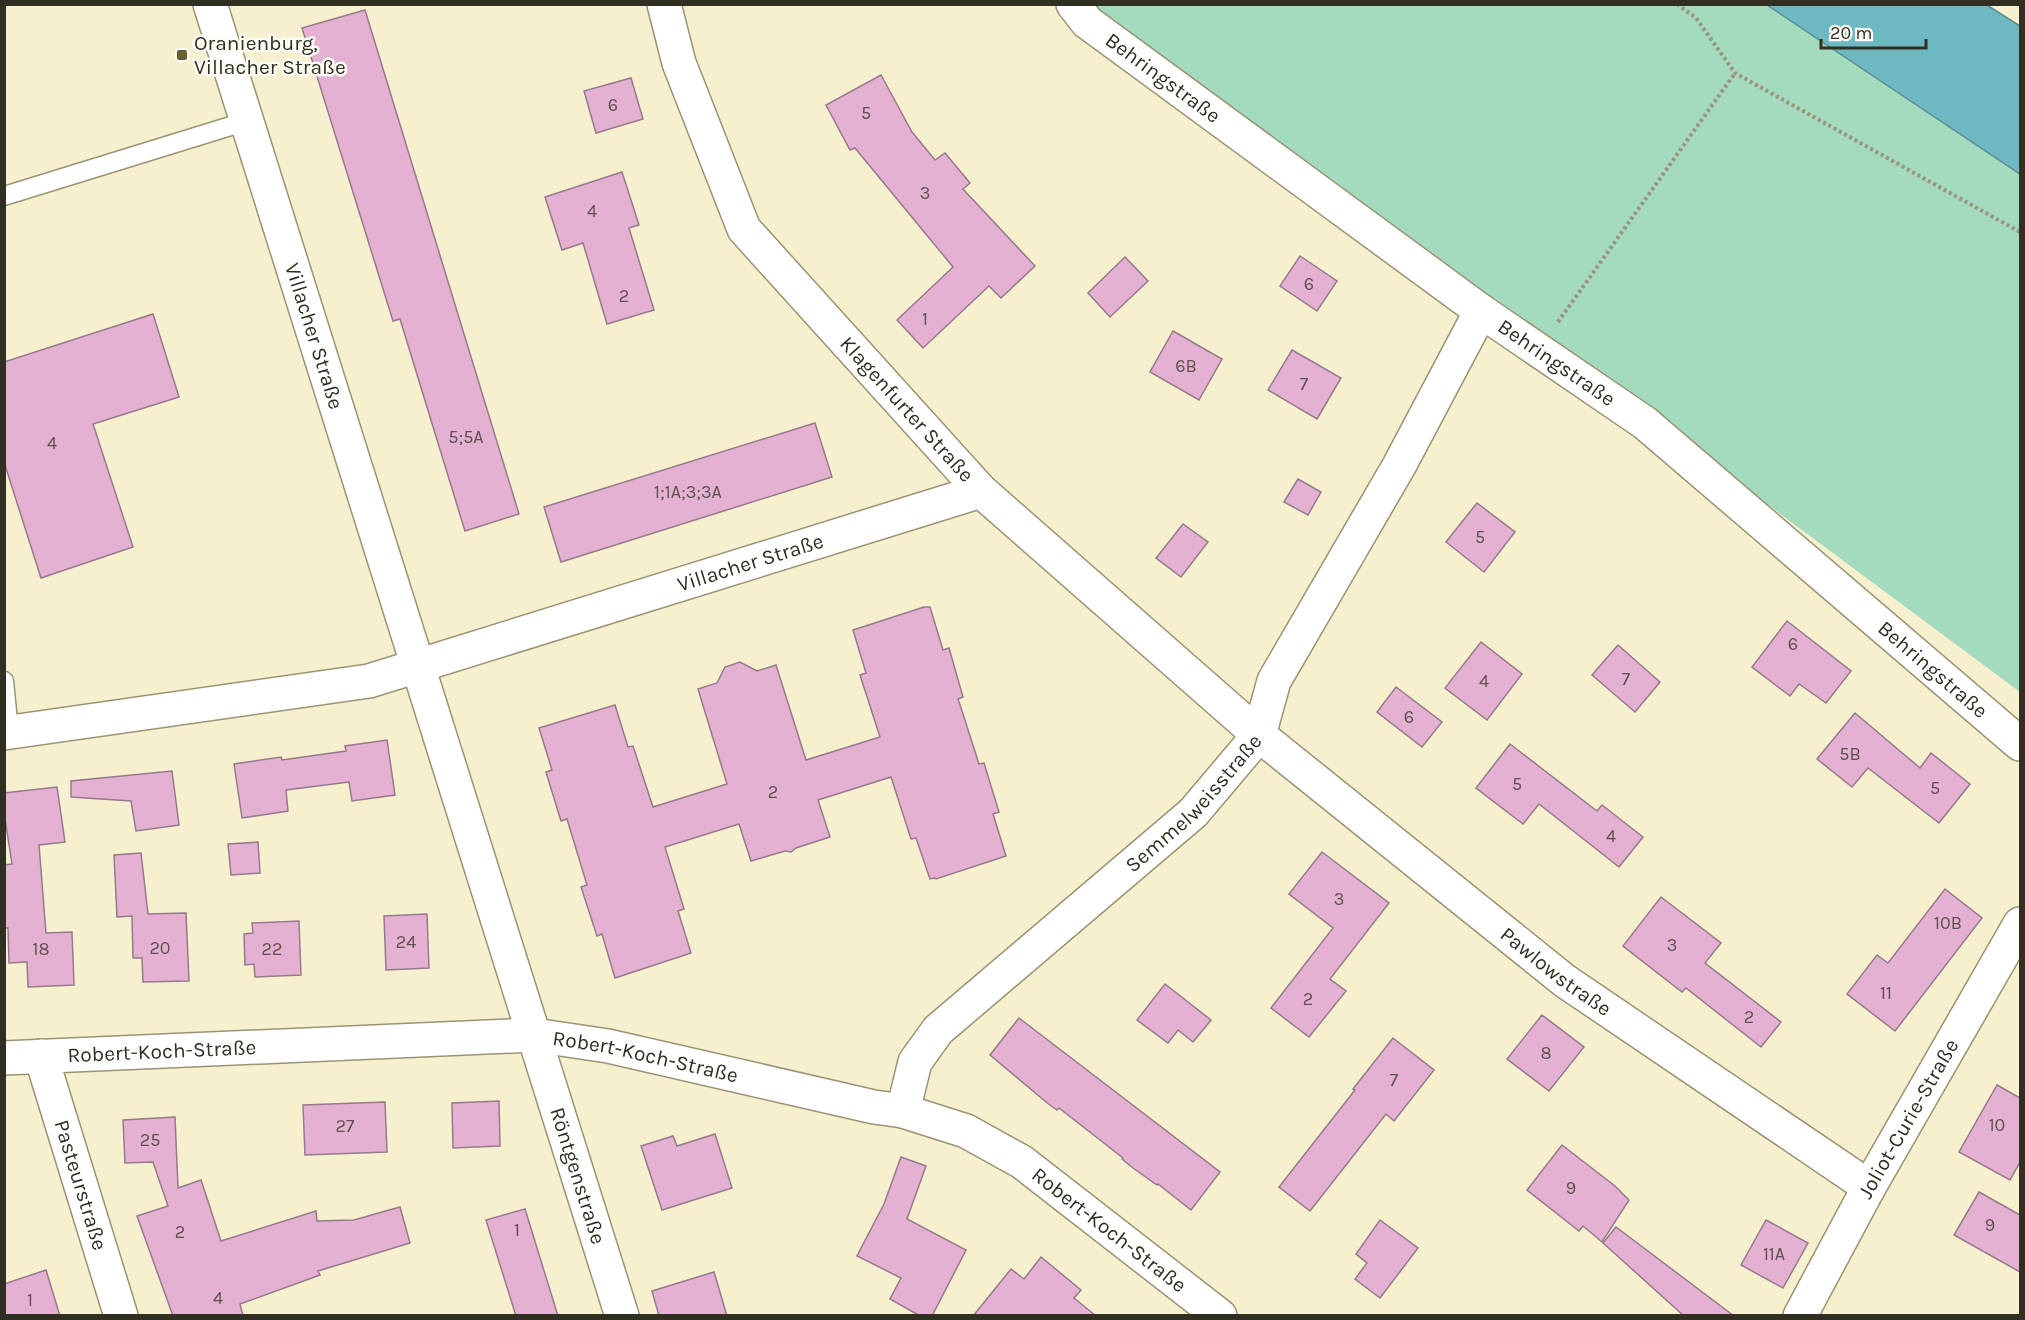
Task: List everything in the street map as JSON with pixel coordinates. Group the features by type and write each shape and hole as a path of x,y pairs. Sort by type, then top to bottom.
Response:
{"street":[{"name":"Villacher Straße","path":"210,4 534,1035"},
{"name":"Klagenfurter Straße","path":"664,4 679,63 744,229 981,491 1260,735"},
{"name":"Behringstraße","path":"1073,4 1087,22 1481,311 1645,423 2020,744"},
{"name":"Semmelweisstraße","path":"903,1111 915,1062 938,1030 1193,813 1260,735 1274,681 1399,466 1481,311"},
{"name":"Villacher Straße","path":"418,667 981,491"},
{"path":"7,732 369,681 418,667"},
{"name":"Pawlowstraße","path":"1260,735 1565,981 1869,1187"},
{"name":"Joliot-Curie-Straße","path":"1800,1316 1869,1187 2020,924"},
{"name":"Robert-Koch-Straße","path":"4,1058 534,1035 608,1046 874,1107 903,1111 966,1131 1022,1162 1220,1316"},
{"name":"Röntgenstraße","path":"534,1035 622,1316"},
{"name":"Pasteurstraße","path":"41,1056 122,1316"}],"lane":[{"path":"4,196 247,122"},
{"path":"4,681 7,732"}],"path":[{"path":"1677,4 1696,18 1735,73 2020,232"},
{"path":"1538,350 1735,73"}],"green space":[{"path":"1087,5 1767,5 2020,174 2020,692 1502,307"}],"water":[{"path":"1767,5 1987,5 2020,26 2020,174"}],"building":[{"path":"365,10 519,514 465,531 400,319 393,321 302,28"},
{"path":"881,75 912,132 935,160 945,153 970,183 963,189 1035,266 1001,298 989,286 923,348 897,320 953,267 855,148 850,150 826,105"},
{"path":"631,78 643,119 596,133 584,91"},
{"path":"622,172 639,225 629,228 654,310 607,324 583,243 562,250 545,197"},
{"path":"1300,256 1337,281 1317,311 1280,286"},
{"path":"1125,257 1148,281 1110,317 1088,293"},
{"path":"153,314 179,397 93,424 133,547 41,578 4,462 4,362"},
{"path":"1173,331 1222,359 1199,400 1150,372"},
{"path":"1292,350 1341,378 1317,419 1268,390"},
{"path":"815,423 832,477 561,562 544,507"},
{"path":"1298,479 1321,492 1308,515 1284,502"},
{"path":"1477,503 1515,532 1484,572 1446,542"},
{"path":"1183,524 1208,542 1181,577 1156,558"},
{"path":"930,607 943,650 949,648 963,697 958,699 979,764 984,763 999,812 993,814 1006,856 930,879 916,838 911,839 891,777 818,800 830,837 796,848 791,852 785,851 751,861 739,824 665,847 684,909 678,911 691,953 615,978 602,934 597,936 581,887 587,885 567,819 561,821 546,772 552,770 539,728 615,705 628,747 633,746 653,807 727,784 698,689 717,683 725,667 740,662 757,671 776,665 806,760 880,737 860,675 866,673 853,630"},
{"path":"1787,621 1851,671 1826,703 1799,684 1790,696 1752,667"},
{"path":"1481,642 1522,674 1487,720 1445,688"},
{"path":"1618,645 1660,682 1635,712 1592,675"},
{"path":"1396,687 1442,722 1422,747 1377,712"},
{"path":"1855,713 1920,768 1931,753 1970,784 1939,823 1868,768 1852,787 1817,759"},
{"path":"387,740 395,795 352,801 349,782 286,790 288,811 242,818 234,764 346,751 345,746"},
{"path":"1510,744 1597,811 1602,805 1643,837 1619,867 1539,804 1523,824 1476,788"},
{"path":"172,771 179,825 136,831 131,801 71,797 71,781"},
{"path":"57,787 65,842 39,845 46,933 72,932 74,985 28,987 27,962 9,963 8,928 4,928 4,865 12,864 4,812 4,793"},
{"path":"258,842 260,873 231,875 228,844"},
{"path":"1322,852 1389,903 1330,979 1346,991 1309,1037 1271,1008 1333,928 1289,894"},
{"path":"141,853 148,914 186,913 189,981 143,982 142,958 133,958 132,916 117,917 114,855"},
{"path":"1945,889 1982,918 1895,1031 1847,994 1877,955 1888,963"},
{"path":"1661,897 1721,943 1705,963 1781,1022 1761,1047 1686,988 1682,992 1623,946"},
{"path":"427,914 429,968 386,970 384,916"},
{"path":"299,921 301,975 255,977 254,964 245,965 244,934 253,933 252,923"},
{"path":"1165,984 1211,1020 1193,1042 1178,1030 1168,1043 1137,1020"},
{"path":"1542,1015 1584,1047 1549,1091 1507,1059"},
{"path":"1019,1018 1220,1172 1191,1210 1133,1168 1059,1108 1057,1110 1046,1102 990,1055"},
{"path":"1393,1038 1434,1070 1394,1121 1386,1114 1310,1211 1279,1187"},
{"path":"1997,1085 2020,1098 2020,1162 2010,1180 1959,1152"},
{"path":"499,1101 500,1146 453,1148 452,1103"},
{"path":"385,1102 387,1152 305,1155 303,1105"},
{"path":"175,1117 178,1188 201,1180 221,1241 316,1211 317,1221 354,1220 400,1207 410,1243 318,1271 320,1275 240,1304 243,1316 173,1316 137,1216 168,1206 153,1162 125,1163 123,1120"},
{"path":"715,1134 732,1188 662,1210 641,1146 673,1136 677,1146"},
{"path":"1562,1145 1615,1186 1629,1200 1602,1242 1583,1226 1579,1231 1527,1190"},
{"path":"901,1157 926,1166 907,1219 966,1250 932,1316 920,1316 890,1299 901,1278 857,1256 884,1204"},
{"path":"1979,1192 2020,1215 2020,1272 1954,1235"},
{"path":"525,1209 558,1316 516,1316 486,1220"},
{"path":"1380,1220 1418,1248 1380,1298 1355,1279 1367,1263 1356,1254"},
{"path":"1766,1220 1808,1243 1783,1288 1741,1265"},
{"path":"1616,1227 1734,1316 1684,1316 1603,1243"},
{"path":"1041,1257 1081,1290 1074,1298 1096,1316 973,1316 1011,1269 1024,1279"},
{"path":"46,1270 60,1316 4,1316 4,1284"},
{"path":"714,1272 727,1316 659,1316 652,1291"}],"place":[{"name":"Oranienburg, Villacher Straße","path":"182,55"}]}
